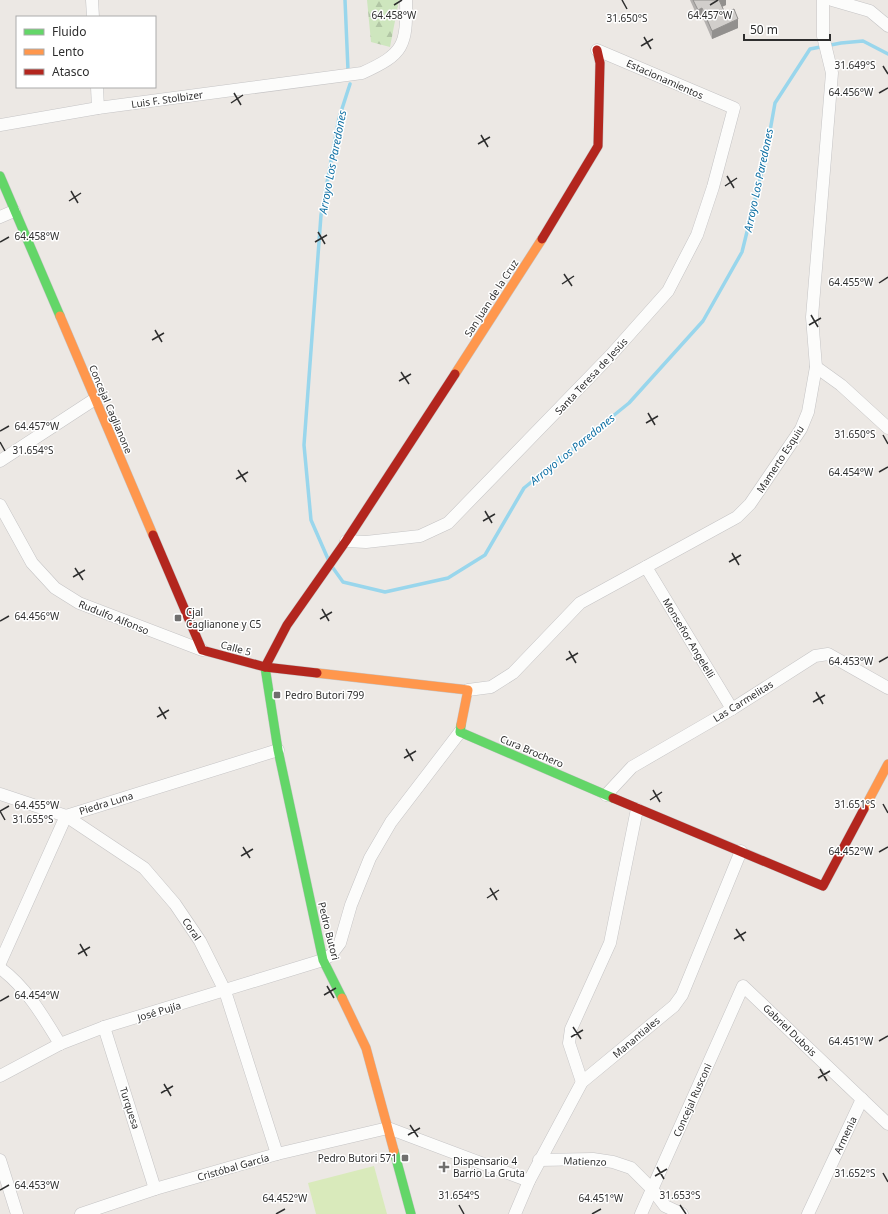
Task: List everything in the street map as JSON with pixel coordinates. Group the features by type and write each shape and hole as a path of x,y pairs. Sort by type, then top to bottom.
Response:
{"street":[{"path":"92,0 93,16"},
{"name":"Luis F. Stolbizer","path":"0,125 98,108 362,73 386,62 396,53 404,39 406,0"},
{"name":"Mamerto Esquiu","path":"468,690 491,687 513,673 580,604 737,517 750,504 801,429 808,412 816,367 812,317 832,73 823,36 823,0"},
{"path":"832,0 870,11 888,26"},
{"name":"Estacionamientos","path":"597,50 734,108"},
{"name":"San Juan de la Cruz","path":"264,667 288,624 346,541 562,209 598,146 600,63 597,50"},
{"path":"97,88 98,108"},
{"name":"Santa Teresa de Jesús","path":"346,541 366,542 420,536 448,523 617,349 668,291 697,235 713,187 734,108"},
{"name":"Concejal Caglianone","path":"0,176 202,650"},
{"path":"0,217 14,211"},
{"path":"816,367 841,385 888,428"},
{"path":"0,461 95,399"},
{"name":"Rudulfo Alfonso","path":"0,505 32,562 55,588 78,603 202,650"},
{"name":"Monseñor Angelelli","path":"646,567 732,709"},
{"name":"Calle 5","path":"202,650 264,667"},
{"name":"Las Carmelitas","path":"606,795 632,767 732,709 815,656 828,654 888,688"},
{"path":"264,667 468,690 460,732 391,822 370,858 351,905 340,943 331,955 323,960"},
{"name":"Pedro Butori","path":"264,667 278,750 323,960 366,1048 411,1214"},
{"name":"Cura Brochero","path":"460,732 638,809 823,886 888,764"},
{"name":"Piedra Luna","path":"0,963 66,816 278,750"},
{"name":"Coral","path":"0,794 66,816 144,868 175,904 200,941 225,991 277,1154"},
{"path":"582,1082 569,1043 571,1029 610,943 638,809"},
{"name":"Manantiales","path":"515,1214 539,1160 582,1082 674,1006 682,996 741,851"},
{"name":"José Pujía","path":"0,1076 60,1044 104,1027 323,960"},
{"path":"0,968 14,979 29,996 60,1044"},
{"name":"Gabriel Dubois","path":"744,986 888,1124"},
{"name":"Concejal Rusconi","path":"640,1214 744,986"},
{"name":"Turquesa","path":"104,1027 155,1189"},
{"name":"Armenia","path":"808,1214 862,1099"},
{"path":"388,1128 529,1181"},
{"name":"Cristóbal García","path":"81,1214 155,1189 277,1154 388,1128"},
{"name":"Matienzo","path":"539,1160 593,1159 613,1162 631,1168 652,1189 665,1206 682,1214"},
{"path":"0,1160 17,1214"}],"green space":[{"path":"367,0 399,0 390,47 371,42"},
{"path":"374,1166 387,1214 316,1214 308,1183"}],"building":[{"path":"693,0 719,0 725,13 734,9 738,19 712,31 702,8 698,10"}],"waterway":[{"name":"Arroyo Los Paredones","path":"345,0 348,70"},
{"name":"Arroyo Los Paredones","path":"333,568 343,582 385,592 448,578 485,555 524,488 629,403 703,321 742,252 765,159 775,103 810,49 841,43 863,41 888,54"},
{"name":"Arroyo Los Paredones","path":"328,559 311,520 304,445 321,215 339,118 350,84"}],"traffic: fast":[{"path":"0,176 60,316"},
{"path":"265,667 278,750 323,960 342,998"},
{"path":"461,725 460,732 613,798"},
{"path":"394,1151 411,1214"}],"traffic: slow":[{"path":"455,374 542,239"},
{"path":"60,316 153,535"},
{"path":"317,673 468,690 461,725"},
{"path":"864,809 888,764"},
{"path":"342,998 366,1048 394,1151"}],"traffic: jam":[{"path":"542,239 598,146 600,63 597,50"},
{"path":"265,667 287,625 346,541 455,374"},
{"path":"153,535 202,650 265,667 317,673"},
{"path":"613,798 823,886 864,809"}],"place":[{"name":"Cjal Caglianone y C5","path":"178,618"},
{"name":"Pedro Butori 799","path":"277,695"},
{"name":"Pedro Butori 571","path":"405,1158"},
{"name":"Dispensario 4 Barrio La Gruta","path":"444,1167"}]}
